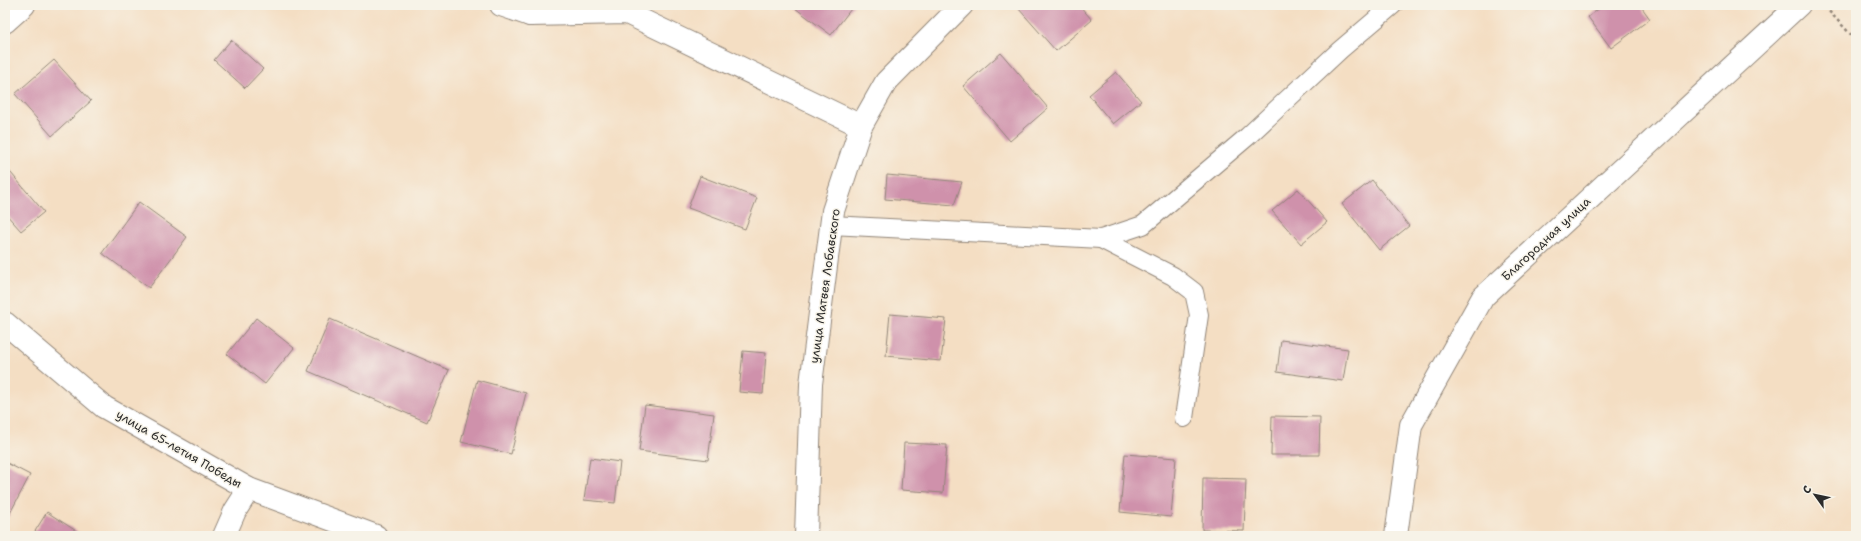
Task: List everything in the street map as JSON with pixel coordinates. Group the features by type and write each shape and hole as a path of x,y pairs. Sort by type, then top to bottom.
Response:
{"street":[{"path":"5,22 24,5"},
{"path":"501,5 533,10 627,13 861,126"},
{"name":"улица Матвея Лобавского","path":"806,536 811,384 833,211 861,126 886,82 962,5"},
{"name":"Благородная улица","path":"1396,536 1411,425 1483,297 1799,5"},
{"name":"улица 65-летия Победы","path":"5,323 104,407 249,489 376,536"},
{"path":"224,536 235,511 249,489"}],"lane":[{"path":"832,224 1100,239 1143,225 1247,137 1340,50 1393,5"},
{"path":"1100,239 1173,276 1194,292 1199,315 1184,418"}],"path":[{"path":"1823,5 1856,40"}],"building":[{"path":"791,5 854,5 831,35"},
{"path":"1021,5 1079,5 1092,20 1056,51 1018,8"},
{"path":"1604,5 1640,5 1650,19 1611,48 1588,17"},
{"path":"231,40 263,69 245,88 214,60"},
{"path":"1001,53 1048,108 1010,141 963,86"},
{"path":"54,60 91,101 52,136 15,94"},
{"path":"1116,72 1141,101 1113,124 1089,95"},
{"path":"5,166 44,212 21,231 5,213"},
{"path":"887,175 962,182 954,205 885,199"},
{"path":"700,176 757,198 745,229 688,208"},
{"path":"1372,180 1409,226 1379,250 1342,204"},
{"path":"1298,189 1327,222 1301,244 1272,211"},
{"path":"139,202 187,237 149,288 102,253"},
{"path":"890,314 946,319 941,361 886,356"},
{"path":"256,318 294,348 265,384 227,354"},
{"path":"330,319 449,370 427,422 308,371"},
{"path":"1281,340 1348,349 1343,381 1277,372"},
{"path":"743,351 766,353 763,394 739,392"},
{"path":"477,380 526,393 511,454 461,442"},
{"path":"645,405 714,414 708,460 639,451"},
{"path":"1272,416 1320,417 1319,455 1271,455"},
{"path":"904,443 947,445 943,493 901,490"},
{"path":"1125,454 1176,458 1171,517 1120,512"},
{"path":"590,458 620,462 615,503 584,500"},
{"path":"5,462 30,475 8,517 5,516"},
{"path":"1203,478 1246,479 1244,531 1202,530"},
{"path":"47,512 84,536 32,536"}]}
